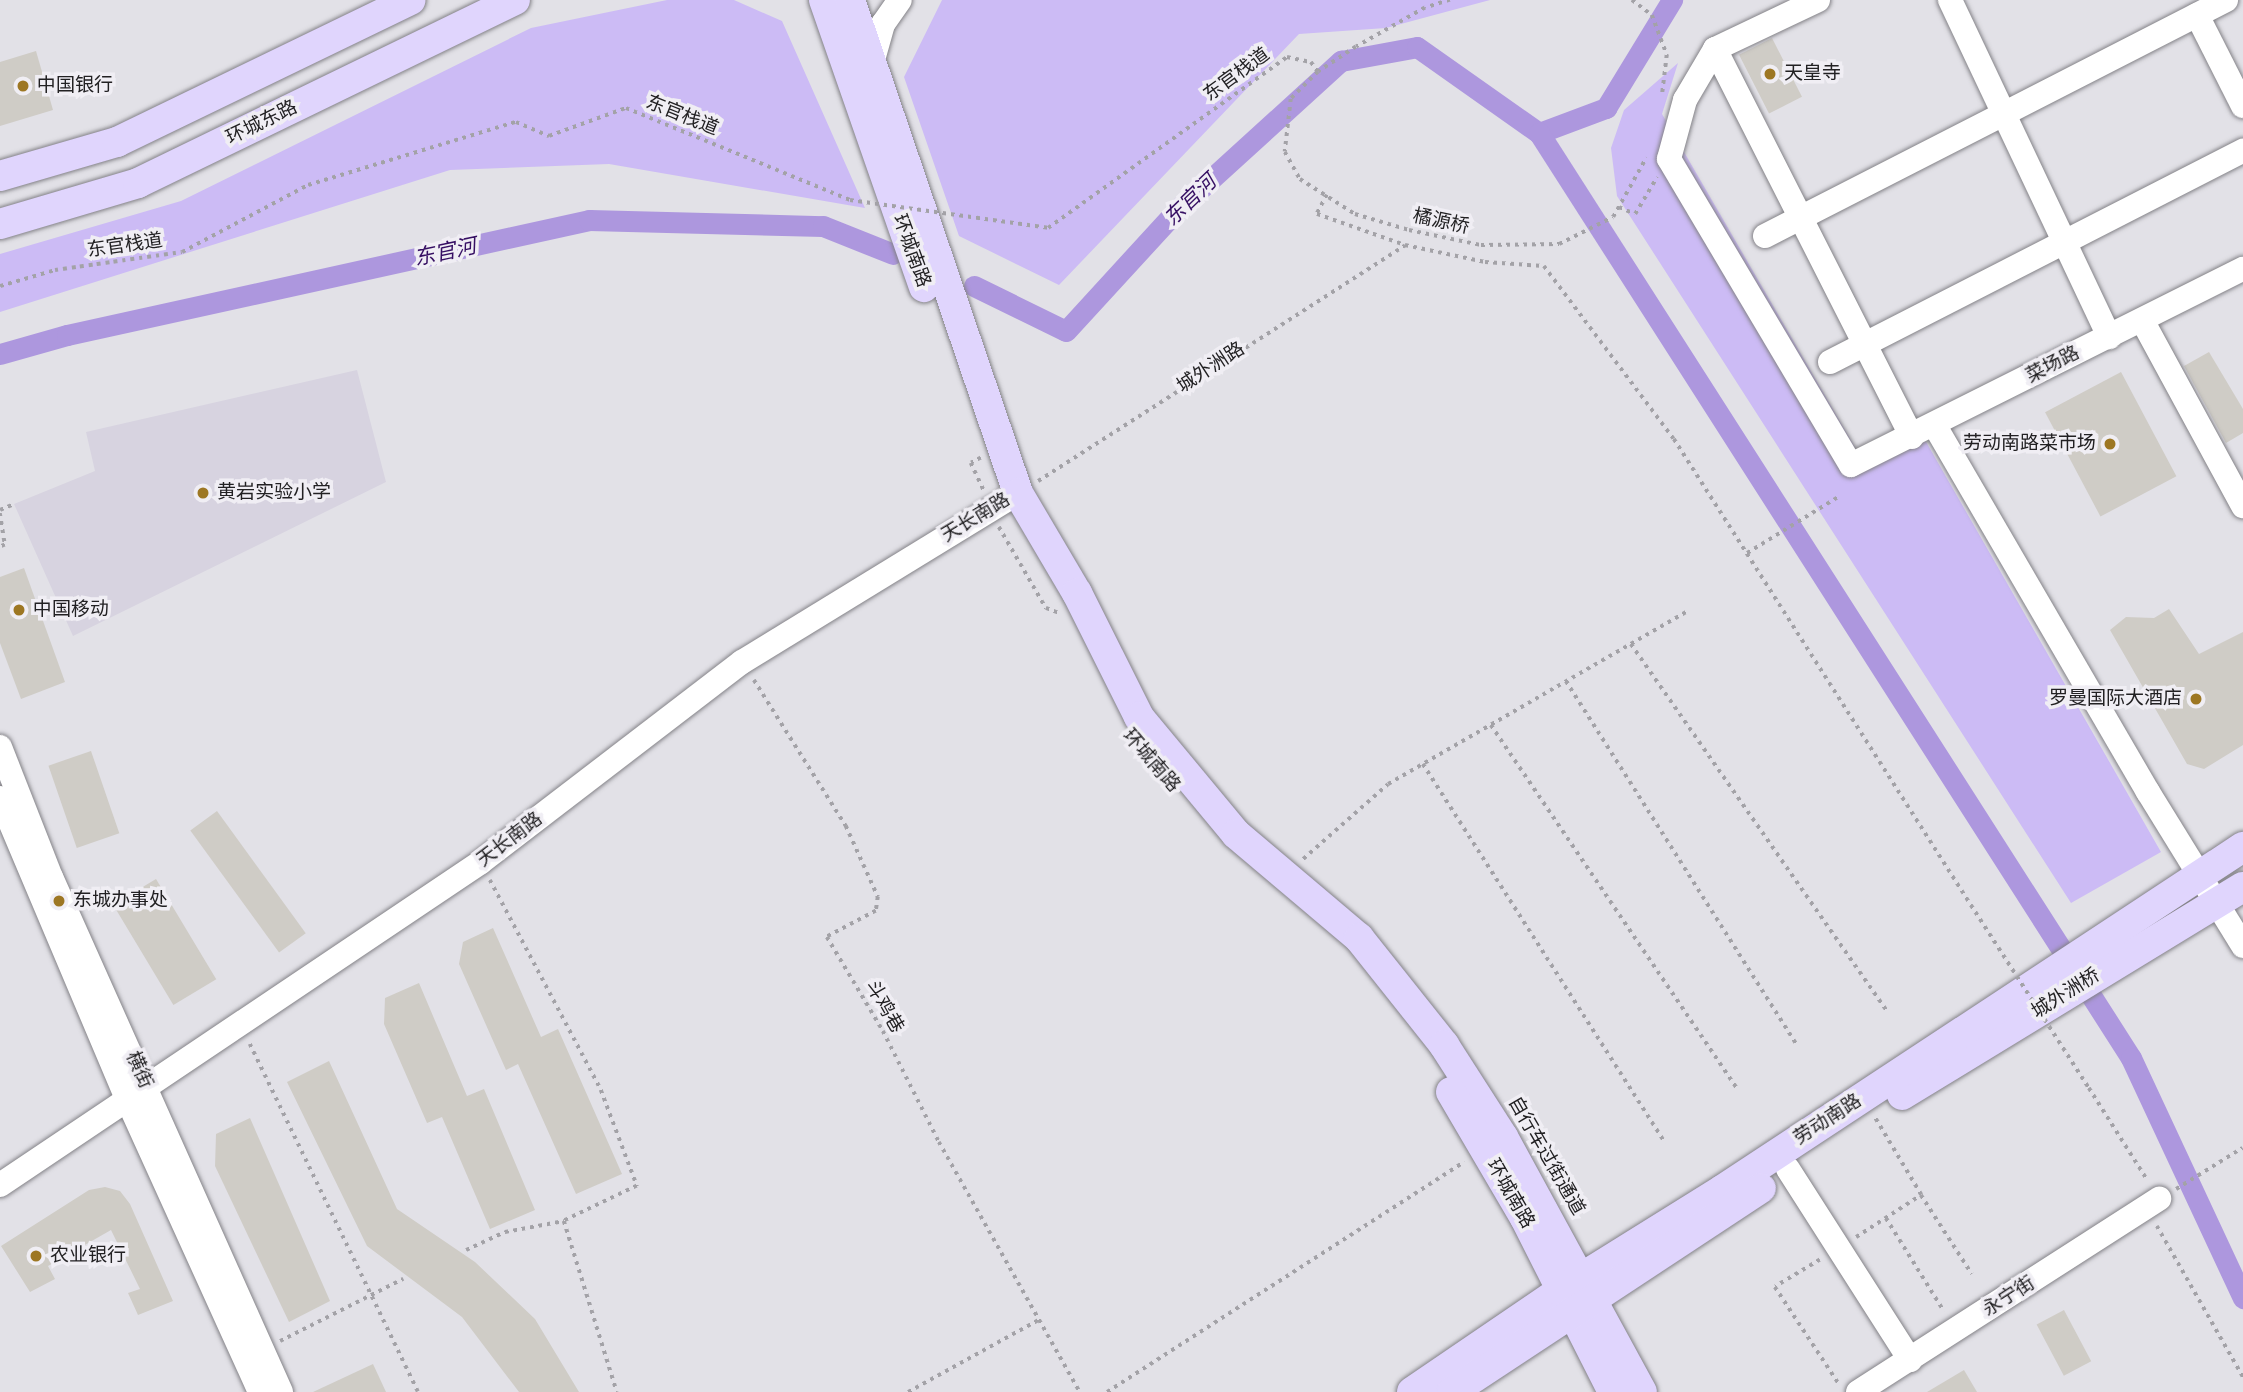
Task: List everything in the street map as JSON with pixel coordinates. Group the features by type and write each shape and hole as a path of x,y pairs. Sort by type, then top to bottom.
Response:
{"main road":[{"path":"0,176 117,142 411,0"},
{"name":"环城东路","path":"0,224 138,184 515,0"},
{"name":"环城南路","path":"824,0 976,432 1011,496 1121,727 1222,843 1276,884 1345,952 1419,1042 1576,1296 1613,1392"},
{"path":"850,0 1011,496 1077,593 1139,717 1236,834 1288,873 1359,938 1444,1045 1503,1137 1576,1296 1642,1392"},
{"path":"2102,957 2202,875 2243,847"},
{"path":"2102,957 2231,895"},
{"name":"城外洲桥","path":"2017,1010 2102,957"},
{"name":"劳动南路","path":"1452,1392 1576,1296 2017,1010"},
{"name":"劳动南路","path":"1412,1392 1788,1169 2017,1010"}],"street":[{"path":"871,67 884,24 900,0"},
{"path":"1658,156 1685,100 1715,49 1818,0"},
{"path":"1950,0 2109,337"},
{"path":"1765,236 1800,216 2003,117 2226,0"},
{"path":"2197,15 2243,106"},
{"path":"1715,49 1912,437"},
{"path":"1830,362 1867,347 2243,151"},
{"name":"菜场路","path":"1658,156 1851,465 1863,462 1936,426 2243,269"},
{"path":"2142,320 2243,506"},
{"path":"1936,426 2148,792 2202,875 2231,895 2243,946"},
{"name":"天长南路","path":"0,1185 138,1095 481,862 742,662 1011,496"},
{"name":"横街","path":"0,747 138,1095 260,1392"},
{"name":"横街","path":"0,798 138,1095 281,1392"},
{"path":"1788,1169 1910,1360"},
{"name":"永宁街","path":"1858,1392 2159,1199"}],"path":[{"name":"橘源桥","path":"1450,0 1425,8 1318,72 1291,99 1285,152 1300,178 1355,214 1481,245 1559,244 1613,217 1658,156"},
{"path":"1632,0 1652,15 1667,55 1661,107"},
{"name":"东官栈道","path":"0,286 55,270 182,252 308,185 516,122 549,136 626,108 850,200 1048,228 1287,57 1311,62 1318,72"},
{"path":"1619,207 1635,214 1658,156"},
{"path":"1326,195 1317,214 1405,245 1485,262 1544,266 1674,439 2159,1199"},
{"name":"城外洲路","path":"1011,496 1405,245"},
{"path":"1747,553 1838,498"},
{"path":"0,547 5,545 0,512 14,504"},
{"path":"1288,873 1388,784 1688,611"},
{"path":"1631,644 1886,1010"},
{"name":"斗鸡巷","path":"742,662 846,826 878,897 876,911 827,937 883,1031 939,1142 1080,1392"},
{"path":"1566,681 1797,1045"},
{"path":"1491,725 1737,1088"},
{"path":"1423,764 1665,1143"},
{"path":"466,1250 505,1232 564,1221 637,1186 601,1090 481,862"},
{"path":"240,1025 374,1293 418,1392"},
{"path":"1872,1113 1972,1274"},
{"path":"2242,1148 2159,1199 2153,1218 2243,1377"},
{"path":"1107,1392 1485,1149"},
{"path":"1844,1392 1775,1287 1921,1195"},
{"path":"1886,1218 1956,1331"},
{"path":"564,1221 617,1392"},
{"path":"262,1350 403,1279"},
{"path":"908,1392 1040,1319"}],"shaded area":[{"path":"667,0 734,0 782,21 865,208 609,164 450,170 0,312 0,254 181,201 531,28"},
{"path":"942,0 1490,0 1386,28 1299,34 1059,285 959,236 904,77"},
{"path":"1678,63 1662,114 1863,461 1921,433 2161,852 2071,903 1617,196 1611,148 1624,110"},
{"name":"黄岩实验小学","path":"357,370 386,482 73,636 14,504 95,471 86,432"}],"building":[{"name":"天皇寺","path":"1772,38 1802,97 1769,114 1739,55"},
{"name":"中国银行","path":"36,51 53,110 0,126 0,62"},
{"path":"2209,352 2243,409 2243,433 2226,443 2184,366"},
{"name":"劳动南路菜市场","path":"2121,372 2176,476 2100,517 2045,412"},
{"name":"中国移动","path":"24,568 65,682 21,699 0,643 0,577"},
{"name":"罗曼国际大酒店","path":"2169,609 2199,654 2243,632 2243,745 2204,769 2187,764 2110,630 2126,617 2154,618"},
{"path":"91,751 119,833 77,848 48,766"},
{"path":"217,811 306,933 279,953 190,830"},
{"path":"156,879 216,979 173,1005 113,905"},
{"path":"493,928 541,1037 558,1029 622,1174 576,1194 518,1064 506,1070 459,964 463,942"},
{"path":"419,983 467,1096 484,1089 535,1210 490,1229 442,1117 427,1123 384,1024 385,998"},
{"path":"329,1061 397,1209 475,1262 535,1319 579,1392 519,1392 462,1317 367,1246 287,1082"},
{"path":"250,1118 330,1301 289,1322 215,1166 216,1134"},
{"name":"农业银行","path":"105,1187 120,1191 130,1204 173,1301 138,1315 128,1293 140,1289 111,1230 48,1266 55,1279 30,1292 1,1246 89,1190"},
{"path":"2064,1310 2091,1361 2064,1376 2037,1325"},
{"path":"373,1364 386,1392 313,1392"},
{"path":"1964,1370 1977,1392 1927,1392"}],"waterway":[{"path":"1539,133 1606,108 1672,0"},
{"path":"974,286 1066,331 1177,210 1341,61 1417,47 1539,133 2131,1058 2243,1298"},
{"name":"东官河","path":"0,354 67,335 589,220 823,226 893,254"}],"place":[{"name":"天皇寺","path":"1770,74"},
{"name":"中国银行","path":"23,86"},
{"name":"劳动南路菜市场","path":"2110,444"},
{"name":"黄岩实验小学","path":"203,493"},
{"name":"中国移动","path":"19,610"},
{"name":"罗曼国际大酒店","path":"2196,699"},
{"name":"东城办事处","path":"59,901"},
{"name":"农业银行","path":"36,1256"}]}
